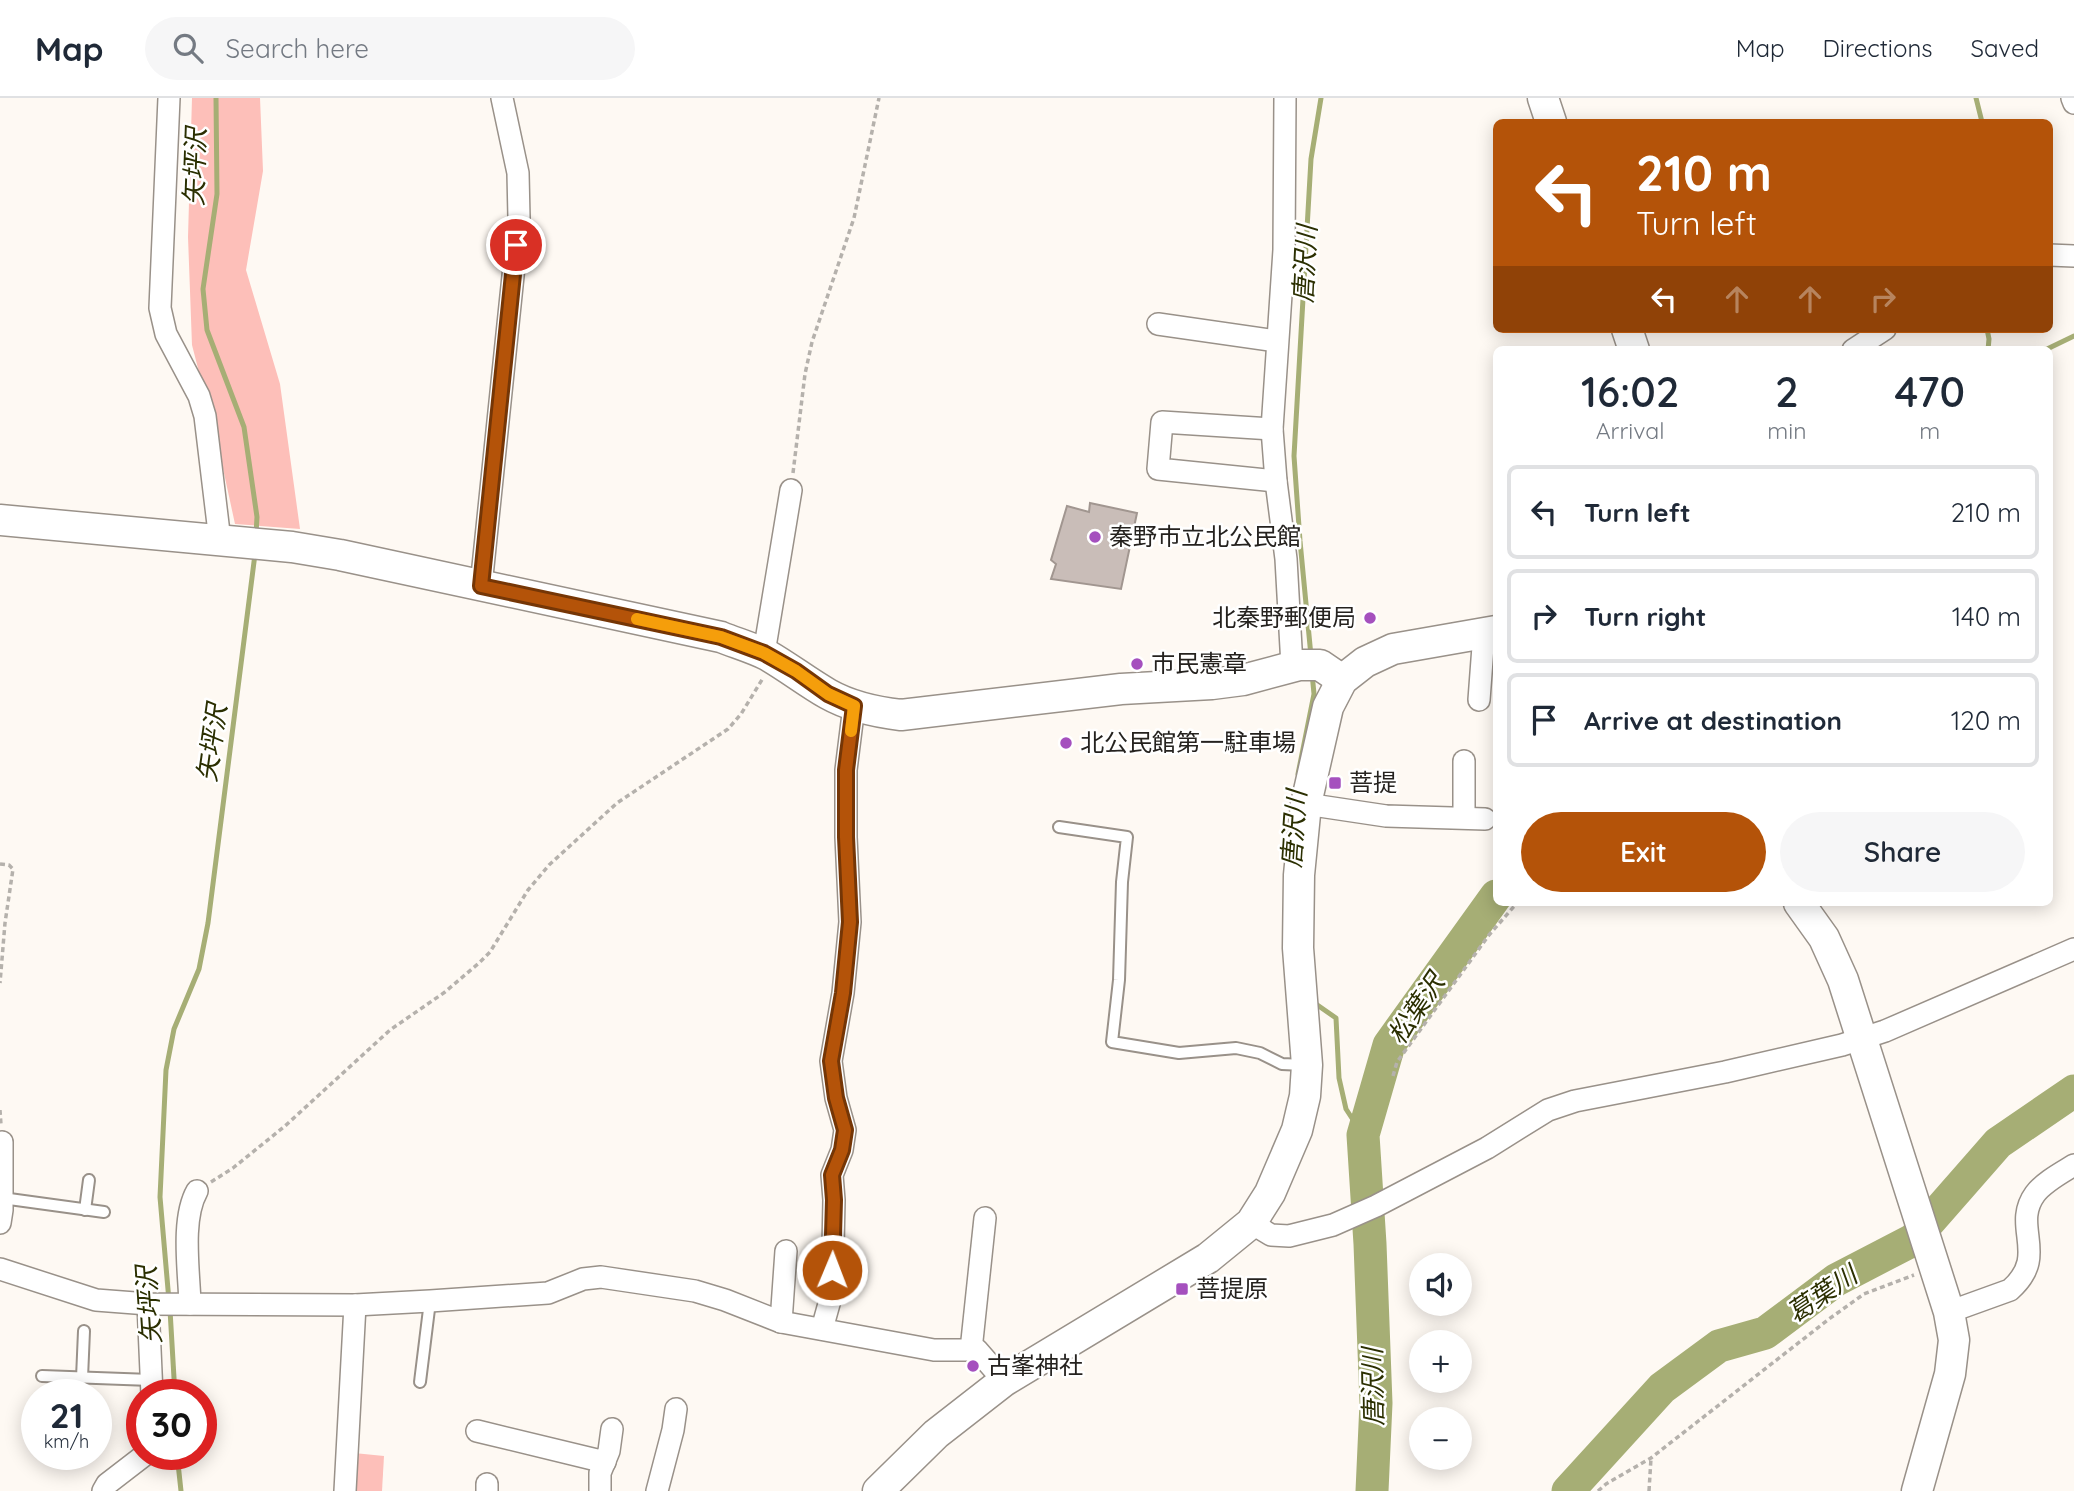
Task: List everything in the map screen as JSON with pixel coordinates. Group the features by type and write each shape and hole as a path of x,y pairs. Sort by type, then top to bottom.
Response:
{"street":[{"path":"169,98 160,308 166,334 199,396 205,416 220,541"},
{"path":"481,586 519,218 518,173 502,98"},
{"path":"878,1491 936,1434 1004,1381 1208,1258 1251,1223 1270,1193 1297,1130 1305,1096 1307,1065 1298,948 1299,875 1306,804 1328,707 1313,669 1286,559 1272,429 1284,250 1285,98"},
{"path":"1543,98 1550,119"},
{"path":"2072,98 2074,103"},
{"path":"2053,255 2074,256"},
{"path":"1158,324 1276,341"},
{"path":"1859,346 1879,333"},
{"path":"1272,429 1162,422 1158,469 1276,481"},
{"path":"768,656 791,490"},
{"path":"0,520 292,547 721,637 768,656 796,671 828,694 877,713 901,715 1121,689 1243,680 1365,662 1393,649 1490,632 1479,700"},
{"path":"822,1329 832,1293 832,1175 842,1150 845,1130 836,1098 831,1061 843,993 850,922 846,770 854,706"},
{"path":"1306,804 1386,817 1474,818 1464,761"},
{"path":"1801,906 1824,938 1843,980 1949,1312 1954,1340 1950,1374 1917,1491"},
{"path":"1251,1223 1271,1235 1289,1236 1333,1225 1376,1206 1487,1148 1548,1110 1575,1101 1807,1055 1885,1031 2074,949"},
{"path":"0,1222 1,1155"},
{"path":"1949,1312 2010,1290 2017,1283 2028,1268 2030,1257 2027,1210 2045,1184 2074,1165"},
{"path":"186,1304 188,1221 191,1202 197,1191"},
{"path":"971,1350 985,1218"},
{"path":"781,1322 786,1251"},
{"path":"0,1269 96,1300 148,1304 355,1305 430,1301 548,1293 583,1279 601,1277 695,1291 781,1322 934,1350 977,1350 1004,1381"},
{"path":"148,1304 152,1379"},
{"path":"345,1491 355,1305"},
{"path":"657,1491 676,1409"},
{"path":"600,1491 600,1473 609,1451 612,1429"},
{"path":"477,1431 605,1462"},
{"path":"103,1491 107,1484 126,1469"}],"lane":[{"path":"1059,827 1127,837 1122,882 1119,980 1112,1042 1179,1053 1236,1048 1260,1053 1282,1064 1307,1065"},
{"path":"85,1210 89,1180"},
{"path":"2,1198 104,1212"},
{"path":"420,1382 430,1301"},
{"path":"82,1378 84,1331"},
{"path":"42,1376 126,1384"}],"path":[{"path":"791,490 804,374 811,342 854,218 879,98"},
{"path":"197,1191 233,1168 285,1126 390,1030 445,992 479,963 490,951 521,900 549,865 617,803 727,729 765,675 768,656"},
{"path":"0,864 9,865 13,869 0,983"},
{"path":"1393,1076 1397,1062 1489,935 1514,906"},
{"path":"1598,1491 1651,1458 1864,1294 1934,1263"},
{"path":"1649,1491 1651,1458"}],"shaded area":[{"path":"192,98 260,98 263,171 246,270 280,384 300,529 235,524 192,345 188,237"},
{"path":"354,1453 384,1456 382,1491 355,1491"}],"building":[{"name":"秦野市立北公民館","path":"1090,503 1137,513 1121,589 1051,579 1056,564 1051,560 1067,506 1089,512"}],"waterway":[{"name":"矢坪沢","path":"216,98 217,194 203,289 207,330 244,427 257,517 256,534"},
{"name":"唐沢川","path":"1311,656 1294,456 1311,159 1321,98"},
{"name":"松葉沢","path":"1976,98 1981,119"},
{"name":"松葉沢","path":"1988,333 1988,346"},
{"path":"2053,346 2074,336"},
{"name":"矢坪沢","path":"169,1301 160,1197 166,1070 174,1029 199,969 208,923 255,554"},
{"name":"唐沢川","path":"1298,774 1314,694 1312,673"},
{"name":"唐沢川","path":"1372,1491 1376,1403 1363,1135 1389,1045 1493,900"},
{"name":"唐沢川","path":"1313,1002 1336,1018 1339,1078 1346,1109 1363,1135"},
{"name":"葛葉川","path":"1568,1491 1662,1388 1719,1346 1765,1333 1836,1280 1913,1240 1998,1143 2074,1091"},
{"name":"矢坪沢","path":"170,1310 174,1379"},
{"name":"矢坪沢","path":"179,1470 181,1491"}],"slow traffic":[{"path":"637,619 721,637 764,653 796,671 828,694 854,706 851,731"}],"place":[{"name":"秦野市立北公民館","path":"1095,537"},
{"name":"北秦野郵便局","path":"1370,618"},
{"name":"市民憲章","path":"1137,664"},
{"name":"北公民館第一駐車場","path":"1066,743"},
{"name":"菩提","path":"1335,783"},
{"name":"菩提原","path":"1182,1289"},
{"name":"古峯神社","path":"973,1366"}],"route":[{"path":"516,245 481,586 721,637 764,653 796,671 828,694 854,706 846,770 850,922 843,993 831,1061 836,1098 845,1130 842,1150 832,1175 832,1270"}]}
